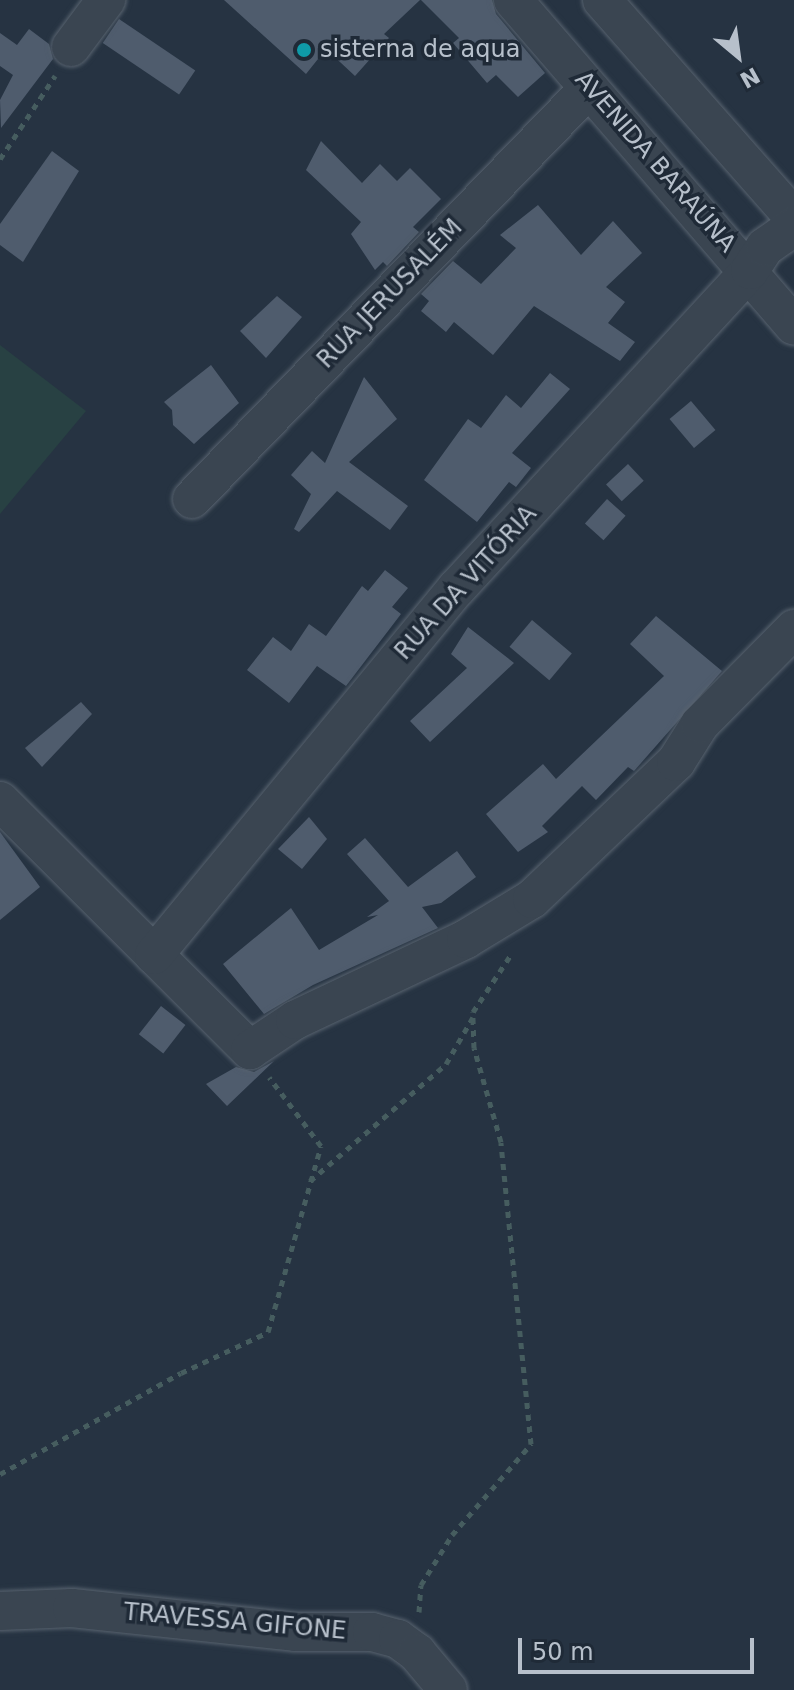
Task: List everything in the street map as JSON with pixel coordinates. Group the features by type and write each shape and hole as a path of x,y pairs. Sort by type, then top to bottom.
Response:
{"street":[{"path":"71,47 106,0"},
{"name":"AVENIDA BARAÚNA","path":"513,0 750,270 794,325"},
{"path":"602,0 794,218"},
{"name":"RUA JERUSALÉM","path":"192,499 589,88"},
{"name":"RUA DA VITÓRIA","path":"154,955 456,589 750,270 765,247 794,227"},
{"path":"0,801 250,1050 295,1020 453,945 532,899 676,762 700,724 794,629"},
{"name":"TRAVESSA GIFONE","path":"0,1611 72,1608 279,1630 372,1632 398,1639 417,1653 448,1690"}],"path":[{"path":"0,159 71,47"},
{"path":"308,1182 446,1064 516,948"},
{"path":"417,1653 421,1585 452,1535 531,1444 501,1142 474,1048 473,1016"},
{"path":"0,1474 181,1373 268,1332 308,1182 321,1146 250,1050"}],"green space":[{"path":"0,345 86,411 0,514"}],"building":[{"path":"224,0 420,0 384,34 389,38 355,76 326,49 306,74"},
{"path":"421,0 492,0 496,14 545,73 518,97 496,75 487,83 453,43 459,38"},
{"path":"119,19 195,70 179,94 103,43"},
{"path":"29,29 49,44 53,59 1,128 0,100 13,75 0,66 0,33 17,45"},
{"path":"321,141 362,183 380,164 397,181 410,168 441,199 413,227 419,232 387,266 383,262 375,270 351,234 361,222 306,170"},
{"path":"52,151 79,171 23,262 0,245 0,224"},
{"path":"538,205 581,255 613,221 642,253 606,287 625,302 608,323 635,342 620,361 534,306 493,355 454,322 446,332 421,311 429,301 421,294 453,261 481,284 516,248 500,235"},
{"path":"277,296 302,317 266,358 240,331"},
{"path":"211,365 239,403 194,444 173,425 172,410 164,402"},
{"path":"550,373 570,389 512,453 531,468 516,487 509,482 477,522 424,480 468,419 481,428 506,395 521,408"},
{"path":"364,377 397,419 349,462 408,506 390,530 337,491 299,532 294,529 311,494 291,475 312,451 325,463"},
{"path":"691,401 715,430 694,448 670,419"},
{"path":"628,464 644,481 622,501 606,484"},
{"path":"607,499 626,516 603,540 585,524"},
{"path":"385,570 408,588 392,607 401,614 346,686 317,666 289,703 247,670 273,637 291,651 309,624 326,636 362,586 368,591"},
{"path":"656,616 722,671 634,771 628,767 596,800 582,786 542,826 548,832 518,852 486,814 543,764 556,779 664,676 630,644"},
{"path":"532,620 572,653 549,680 510,647"},
{"path":"468,627 514,663 430,742 410,721 467,668 451,654"},
{"path":"81,702 92,714 42,767 25,748"},
{"path":"309,817 327,839 302,869 278,849"},
{"path":"0,832 40,887 0,920"},
{"path":"365,838 408,887 457,851 476,877 441,903 422,907 438,928 313,985 264,1014 223,964 291,908 319,950 378,915 367,917 389,901 347,854"},
{"path":"161,1006 185,1025 163,1053 139,1034"},
{"path":"274,1061 227,1106 206,1084 236,1067 254,1072"}],"place":[{"name":"sisterna de aqua","path":"304,50"}]}
